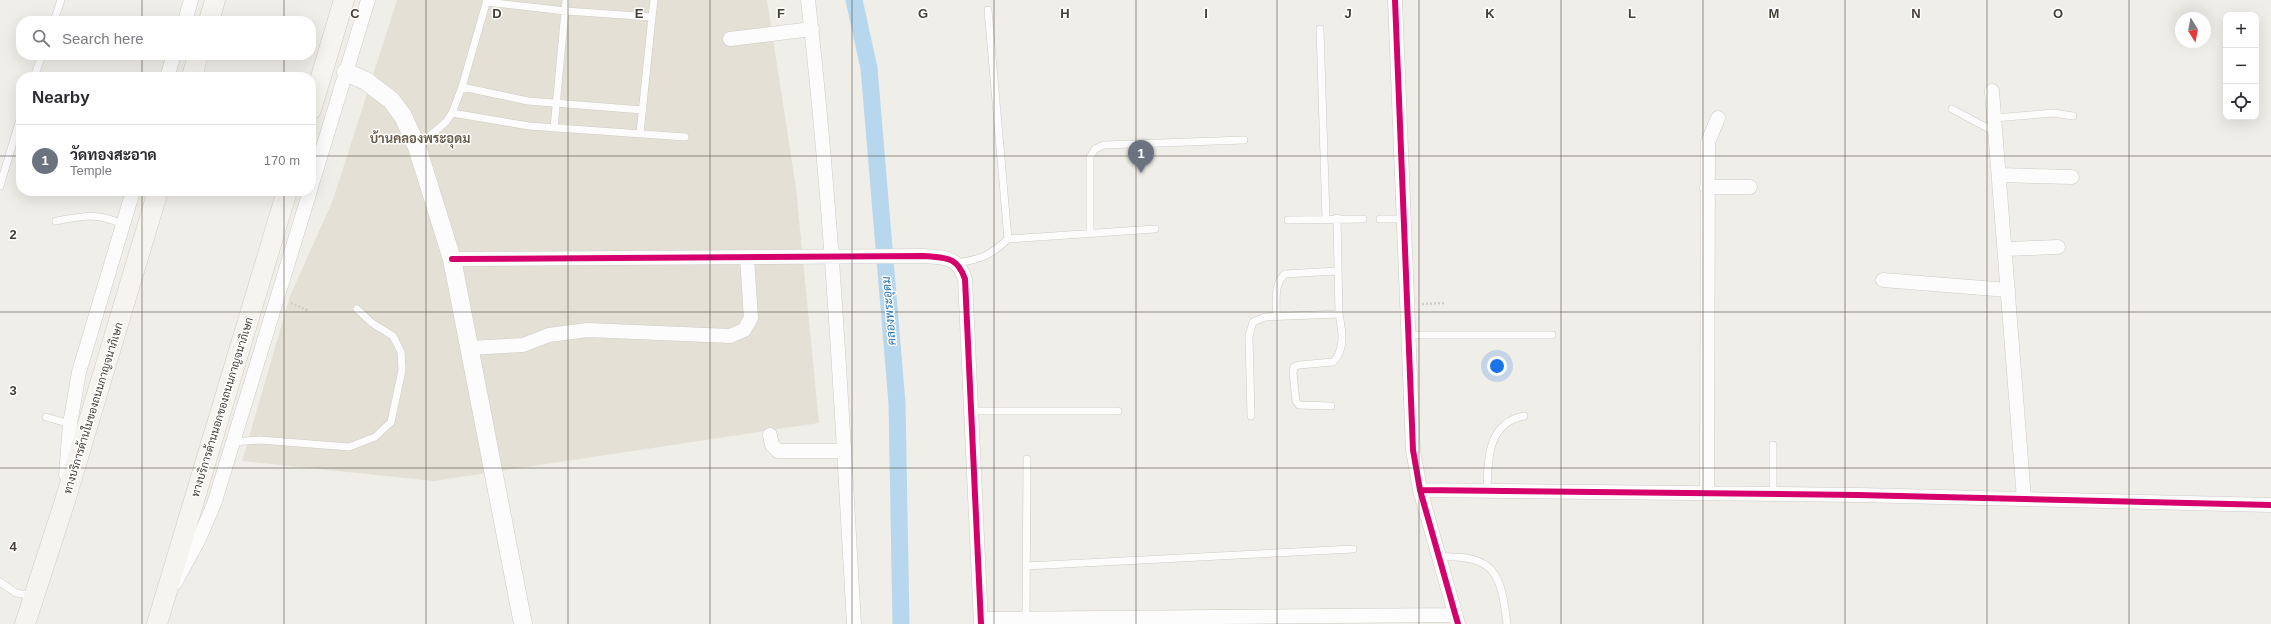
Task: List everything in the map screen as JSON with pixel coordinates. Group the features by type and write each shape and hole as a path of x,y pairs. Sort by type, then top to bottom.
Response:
{"main road":[{"path":"210,16 215,0"},
{"path":"316,93 344,0"},
{"path":"193,72 197,60"},
{"name":"ทางบริการด้านในของถนนกาญจนาภิเษก","path":"25,624 64,504 156,196"},
{"name":"ทางบริการด้านนอกของถนนกาญจนาภิเษก","path":"157,624 285,196"}],"street":[{"path":"186,16 191,0"},
{"path":"316,171 368,0"},
{"path":"808,0 821,105 833,258 854,624"},
{"path":"452,259 833,258 924,256 948,258 957,263 965,279 981,621 1456,619 1420,490 1413,450 1395,0"},
{"path":"730,40 812,30"},
{"path":"169,72 172,60"},
{"path":"346,72 366,81 391,100 403,116 417,147 452,259 523,624"},
{"path":"1992,91 2024,499"},
{"path":"1707,493 1708,142 1718,118"},
{"path":"1999,175 2072,177"},
{"path":"1707,187 1750,187"},
{"path":"64,504 70,424 79,372 131,196"},
{"path":"163,604 191,556 206,523 233,442 308,196"},
{"path":"2005,248 2058,247"},
{"path":"470,348 523,345 555,334 587,330 730,336 744,330 751,318 747,258"},
{"path":"1883,280 2008,290"},
{"path":"770,435 772,445 778,450 844,451"},
{"path":"1420,490 1772,494 2271,505"}],"lane":[{"path":"56,16 61,0"},
{"path":"554,128 566,0"},
{"path":"640,133 654,0"},
{"path":"417,147 446,122 452,113 462,87 487,1 566,11 652,17"},
{"path":"988,10 1008,239"},
{"path":"1320,28 1326,219"},
{"path":"36,72 40,60"},
{"path":"462,87 528,101 643,110"},
{"path":"1952,108 1995,125 2054,113 2073,116"},
{"path":"452,113 529,126 685,136"},
{"path":"0,186 16,133"},
{"path":"1090,233 1090,157 1095,149 1104,145 1244,140"},
{"path":"56,221 88,215 107,217 122,224"},
{"path":"1331,406 1299,405 1296,401 1293,373 1294,367 1299,365 1333,362 1339,356 1342,342 1337,271 1337,218"},
{"path":"1288,220 1337,218 1363,219"},
{"path":"1380,220 1404,219"},
{"path":"957,263 990,255 1008,239 1155,229"},
{"path":"1276,316 1277,285 1279,279 1285,274 1337,271"},
{"path":"233,442 260,440 349,447 375,437 391,422 402,370 401,352 393,336 372,323 357,309"},
{"path":"1251,416 1249,336 1253,322 1265,317 1339,314"},
{"path":"1408,335 1552,335"},
{"path":"971,411 1118,411"},
{"path":"1487,491 1488,460 1495,436 1511,418 1524,416"},
{"path":"46,417 70,424"},
{"path":"1772,494 1773,445"},
{"path":"1026,621 1027,459"},
{"path":"1026,566 1353,550"},
{"path":"1439,557 1463,556 1485,563 1495,573 1504,593 1507,624"},
{"path":"0,582 16,593 34,597"}],"path":[{"path":"277,297 309,311"},
{"path":"1407,305 1445,303"}],"shaded area":[{"path":"397,0 767,0 796,188 819,423 434,481 242,461 290,296 333,200"}],"waterway":[{"name":"คลองพระอุดม","path":"854,0 869,68 897,403 901,624"}],"cycle path":[{"path":"1395,0 1413,450 1420,490 1458,624"},
{"path":"452,259 924,256 945,258 954,262 962,271 965,279 981,624"},
{"path":"1420,490 1858,495 2271,505"}],"place":[{"name":"วัดทองสะอาด","path":"1141,173"}],"district":[{"name":"บ้านคลองพระอุดม","path":"420,138"}]}
